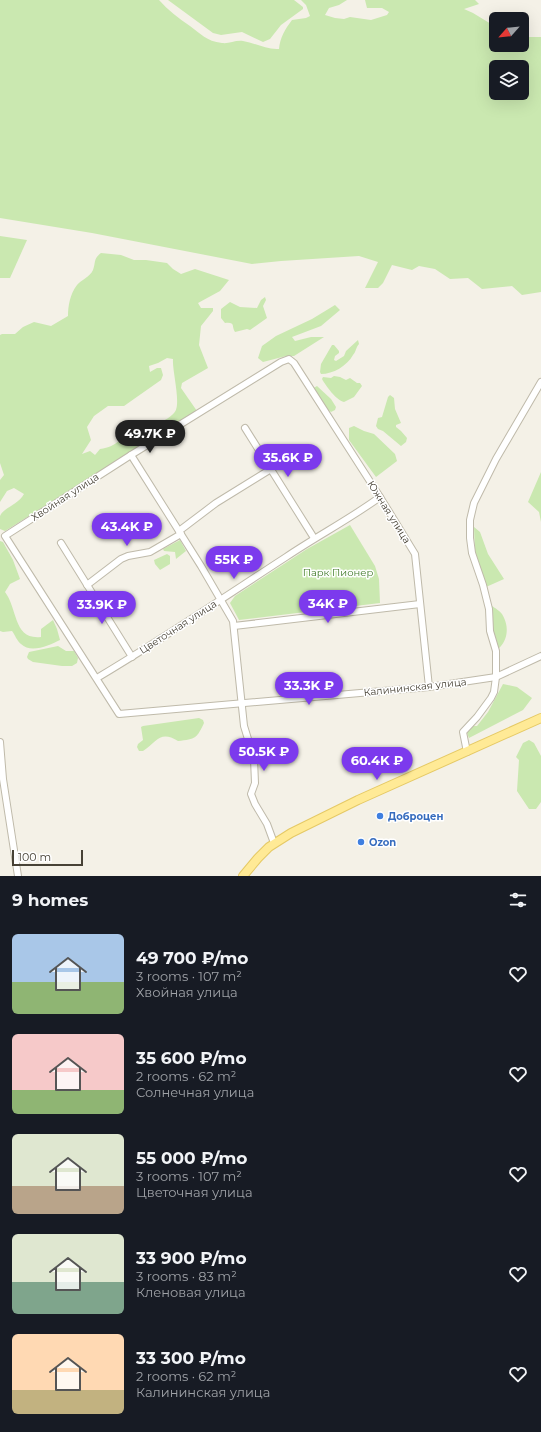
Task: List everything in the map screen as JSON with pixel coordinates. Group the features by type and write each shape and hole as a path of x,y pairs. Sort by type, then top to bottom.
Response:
{"main road":[{"path":"243,876 258,858 274,843 291,833 353,803 541,718"}],"street":[{"name":"Хвойная улица","path":"97,678 5,536 131,455 281,362 289,359"},
{"name":"Южная улица","path":"289,359 294,363 415,554 429,687"},
{"path":"467,752 463,732 477,717 491,698 494,692 496,677 496,651 490,631 489,609 483,585 472,553 470,520 474,503 496,459 541,382"},
{"path":"245,428 314,538"},
{"path":"131,455 234,621 241,702 250,751 254,759 255,783 251,794 254,804 267,824 274,843"},
{"path":"87,584 122,559 128,556 150,552 180,532 216,503 271,469"},
{"name":"Цветочная улица","path":"97,678 380,497"},
{"path":"61,543 132,657"},
{"path":"234,626 420,604"},
{"name":"Калининская улица","path":"97,678 119,714 241,702 429,687 496,677 541,656"},
{"path":"0,742 18,876"}],"green space":[{"path":"0,0 159,0 177,17 204,37 212,41 225,43 243,41 279,49 283,34 292,20 310,16 306,5 301,0 347,0 339,5 329,8 325,15 344,19 350,17 371,20 387,15 389,12 382,8 367,8 365,0 475,0 479,4 464,9 489,23 489,52 529,52 529,37 541,37 541,292 522,295 512,286 482,289 468,278 450,279 435,269 419,266 412,270 392,265 383,283 378,288 365,288 378,262 359,256 252,264 92,233 0,218"},
{"path":"168,0 294,0 303,7 303,9 281,25 270,39 263,42 242,32 221,35 213,33"},
{"path":"0,236 27,240 10,278 0,278"},
{"path":"101,253 121,255 134,260 167,263 181,274 195,269 229,280 220,291 198,303 201,308 213,308 213,311 201,326 199,345 208,368 182,383 181,388 197,411 5,531 0,529 0,516 24,494 14,488 7,491 0,502 0,480 4,475 0,463 0,335 15,334 23,327 34,322 51,326 68,316 71,296 79,283 88,277 92,272 98,255","holes":["167,358 173,359 177,396 176,409 174,413 160,422 139,428 111,446 100,449 95,455 90,451 82,454 91,440 87,427 94,416 108,406 124,406 161,380 163,375 161,368 157,368 150,372 149,366"]},
{"path":"265,297 266,300 263,306 267,318 250,330 247,329 235,332 231,323 225,323 221,318 221,309 230,302 240,307 257,308 261,300"},
{"path":"335,305 340,310 321,326 292,337 295,341 311,337 324,337 294,356 286,356 263,362 258,358 262,346 276,336 312,319"},
{"path":"358,340 359,344 347,363 335,371 321,374 321,364 332,345 334,345 339,351 339,353 335,356 334,360 336,361 344,356 346,351"},
{"path":"334,376 346,380 350,378 357,383 360,383 362,386 354,397 344,402 341,401 335,396 322,379 323,377 331,378"},
{"path":"317,386 331,399 336,407 335,410 331,412 327,409 312,389"},
{"path":"390,395 394,398 395,409 401,423 396,425 396,427 407,438 406,442 401,446 376,426 378,418 382,417"},
{"path":"354,426 374,434 395,454 397,461 376,477 349,440 349,428"},
{"path":"541,472 541,522 539,512 528,502"},
{"name":"Парк Пионер","path":"350,525 375,566 379,579 380,603 239,620 230,603 235,596 307,549"},
{"path":"474,527 480,532 488,554 504,579 486,587 475,555"},
{"path":"180,540 186,551 176,559 175,552 164,551 163,549"},
{"path":"0,541 3,542 13,560 20,579 10,584 5,592 21,629 25,634 32,637 41,637 41,629 53,620 60,640 40,648 30,648 25,647 20,643 12,631 0,631"},
{"path":"167,554 170,556 170,564 160,570 155,564 154,560"},
{"path":"492,606 502,614 505,619 507,629 503,643 496,651 491,631"},
{"path":"58,646 66,651 74,651 78,658 77,663 72,666 62,666 33,662 27,657 29,652"},
{"path":"503,684 517,687 532,698 523,710 469,738 467,733 473,726 477,726 488,712"},
{"path":"199,718 203,720 204,723 200,732 195,737 178,741 167,737 159,738 143,751 139,751 137,747 138,744 143,740 141,727"},
{"path":"529,740 534,743 541,756 541,802 536,809 529,809 517,791 519,760 516,757 523,743"}],"place":[{"name":"Доброцен","path":"380,816"},
{"name":"Ozon","path":"361,842"}]}
